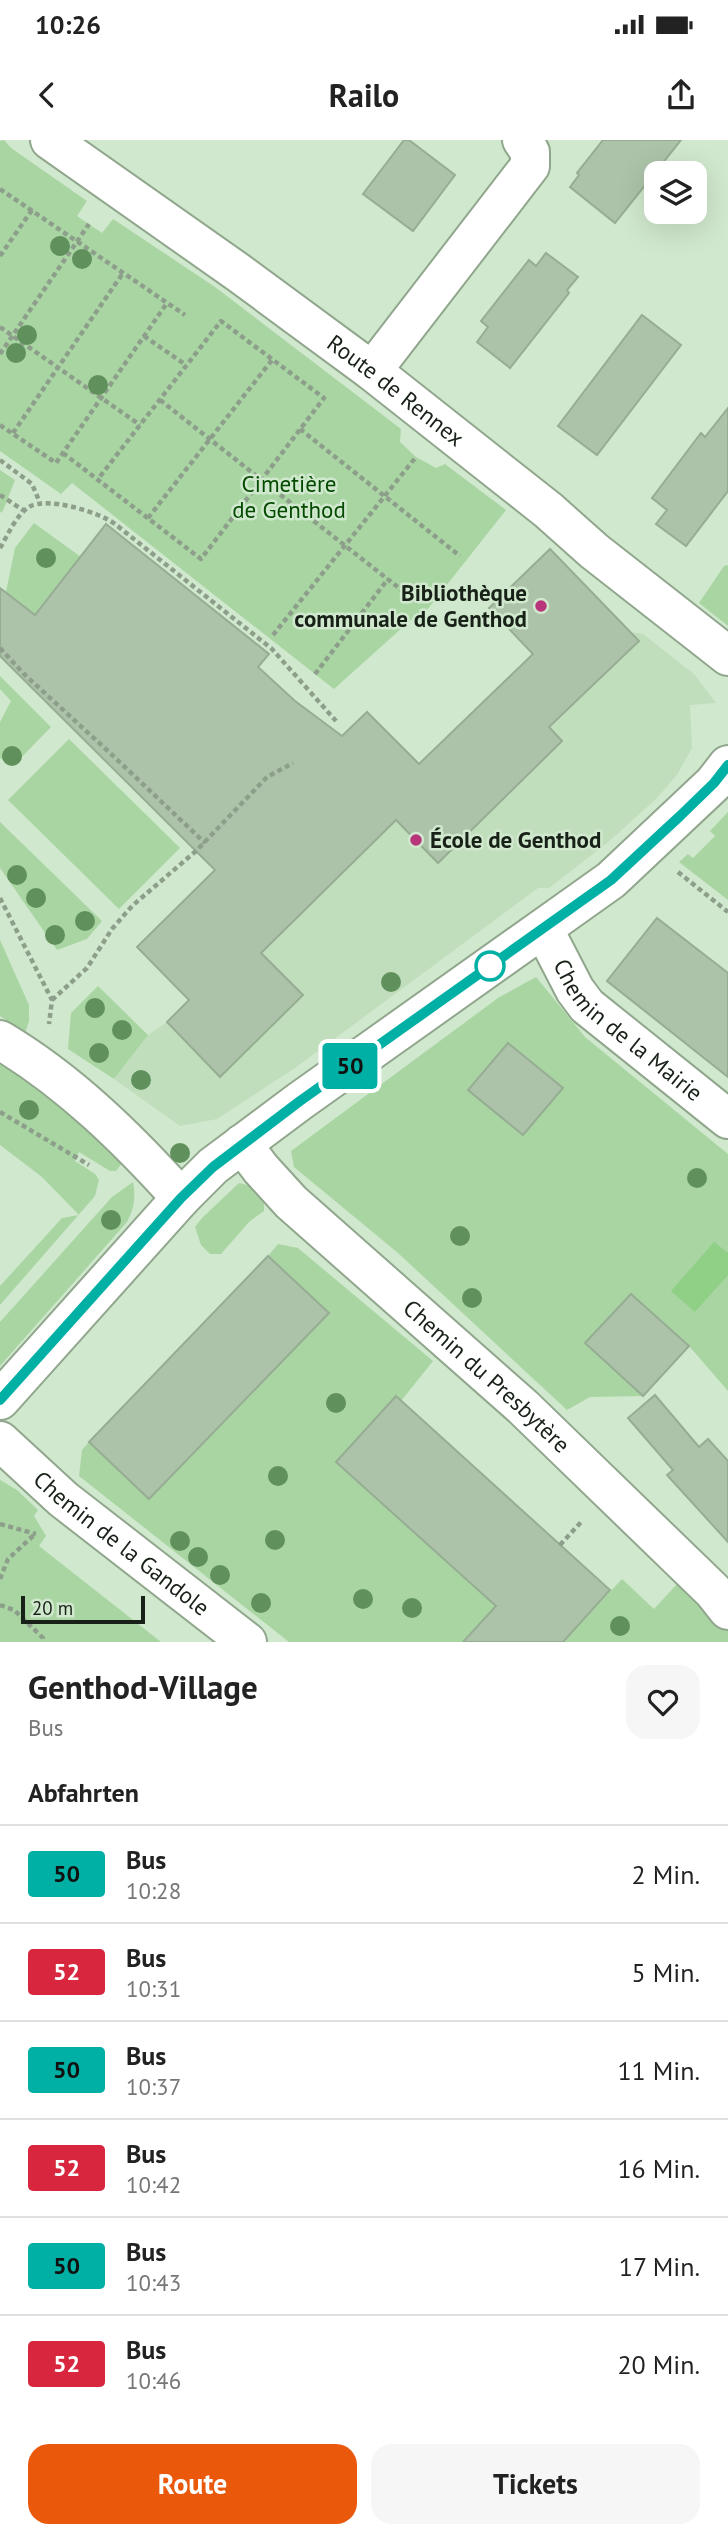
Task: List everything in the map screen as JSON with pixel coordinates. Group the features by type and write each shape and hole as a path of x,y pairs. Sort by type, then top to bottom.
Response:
{"street":[{"name":"Route de Rennex","path":"50,140 239,272 372,371 728,656"},
{"path":"372,371 530,166 530,152 522,140"},
{"path":"0,1400 181,1198 213,1167 611,880 714,783 728,765"},
{"name":"Chemin de la Mairie","path":"544,930 575,990 587,1006 728,1119"},
{"path":"0,1040 90,1107 146,1159 181,1198"},
{"name":"Chemin du Presbytère","path":"242,1144 291,1202 523,1407 723,1593"},
{"name":"Chemin de la Gandole","path":"0,1441 63,1499 247,1642"}],"path":[{"path":"0,189 185,315"},
{"path":"0,256 32,210"},
{"path":"0,354 89,224"},
{"path":"13,433 123,272"},
{"path":"0,425 56,463 167,303"},
{"path":"63,453 201,559 324,398 221,321 98,479"},
{"path":"0,327 140,425"},
{"path":"144,336 186,365"},
{"path":"148,518 272,359"},
{"path":"160,400 418,603"},
{"path":"300,429 460,556"},
{"path":"273,635 416,457"},
{"path":"0,460 32,484 40,503"},
{"path":"0,495 24,511"},
{"path":"0,548 24,511 31,505 40,503 73,507 100,514 272,649 336,721"},
{"path":"315,674 388,579"},
{"path":"0,648 24,674 205,843"},
{"path":"52,1000 87,968 112,929 132,906 205,843 267,777 293,763"},
{"path":"676,871 728,912"},
{"path":"0,898 52,1000 47,1033"},
{"path":"0,1112 93,1168"},
{"path":"560,1545 584,1518"},
{"path":"0,1524 34,1534"},
{"path":"0,1579 8,1559 40,1530"},
{"path":"0,1605 14,1610 43,1638 43,1642"}],"shaded area":[{"name":"École de Genthod","path":"550,549 630,632 643,634 694,674 716,703 690,705 692,748 677,775 656,799 607,843 549,888 538,888 295,1068 217,1119 180,1126 114,1079 148,1035 167,1022 188,1000 137,947 194,890 202,898 328,750 367,712 419,764 533,654"},
{"path":"714,1242 728,1253 728,1275 695,1312 671,1291"}],"green space":[{"name":"Cimetière de Genthod","path":"4,140 11,148 87,201 77,216 102,233 113,219 215,287 401,429 400,442 416,457 436,468 445,464 506,510 427,610 422,610 334,689 72,483 61,494 0,451 0,141"},
{"path":"0,470 15,480 2,513 0,511"},
{"path":"34,523 81,557 35,615 6,592 15,548"},
{"path":"728,565 728,626 699,603 724,566"},
{"path":"0,676 51,727 13,766 0,758 0,722 11,701 0,689"},
{"path":"69,739 180,848 119,909 8,800"},
{"path":"728,812 728,900 679,862 688,854 693,858 715,836 710,831"},
{"path":"0,822 102,921 87,939 57,950 0,868"},
{"path":"0,940 29,1005 29,1021 25,1033 0,1016"},
{"path":"536,977 585,1037 728,1154 728,1391 689,1346 631,1294 585,1343 643,1396 590,1397 567,1410 398,1253 294,1167 291,1151 498,998"},
{"path":"98,986 148,1035 114,1079 68,1049 71,1013"},
{"path":"0,1060 69,1111 122,1163 116,1171 110,1171 79,1152 75,1161 95,1174 99,1180 95,1196 79,1215 42,1177 0,1145"},
{"path":"133,1182 134,1203 127,1222 0,1366 0,1322 112,1197"},
{"path":"239,1183 251,1186 264,1200 264,1211 249,1222 221,1254 210,1254 201,1245 195,1227"},
{"path":"78,1215 0,1305 0,1286 62,1218"},
{"path":"278,1244 298,1248 433,1361 401,1401 396,1397 336,1462 496,1606 467,1638 471,1642 289,1642 79,1476 82,1450 89,1442 150,1499 328,1313 268,1256"},
{"path":"0,1480 17,1490 38,1510 34,1516 46,1536 39,1546 161,1642 0,1642"},
{"path":"622,1579 654,1609 678,1583 728,1630 728,1642 563,1642"}],"building":[{"path":"404,140 409,140 455,175 413,231 363,194"},
{"path":"603,140 681,140 664,161 644,161 644,187 615,223 570,187 579,175 577,173"},
{"path":"546,253 578,277 567,290 569,293 510,368 477,342 488,327 481,321 529,260 536,266"},
{"path":"642,315 681,345 597,455 558,426"},
{"path":"728,408 728,491 686,546 656,524 667,510 652,498 701,433 705,437"},
{"path":"106,524 269,654 258,667 295,701 342,736 367,712 419,764 533,654 489,608 550,549 639,641 549,727 562,741 438,863 396,820 261,953 303,995 220,1077 167,1022 189,1000 137,947 215,870 0,656 0,588 35,615"},
{"path":"657,918 728,973 728,1077 607,981"},
{"path":"508,1043 563,1088 523,1135 468,1090"},
{"path":"268,1256 329,1313 149,1499 89,1442"},
{"path":"631,1294 689,1346 643,1396 585,1343"},
{"path":"655,1395 699,1447 708,1439 728,1461 728,1542 667,1475 673,1470 628,1418"},
{"path":"396,1396 610,1590 563,1642 463,1642 496,1606 336,1462"}],"bus line":[{"name":"50","path":"0,1400 146,1236 213,1167 300,1101 611,880 714,783 728,765"}],"place":[{"name":"Bibliothèque communale de Genthod","path":"541,606"},
{"name":"École de Genthod","path":"416,840"}]}
